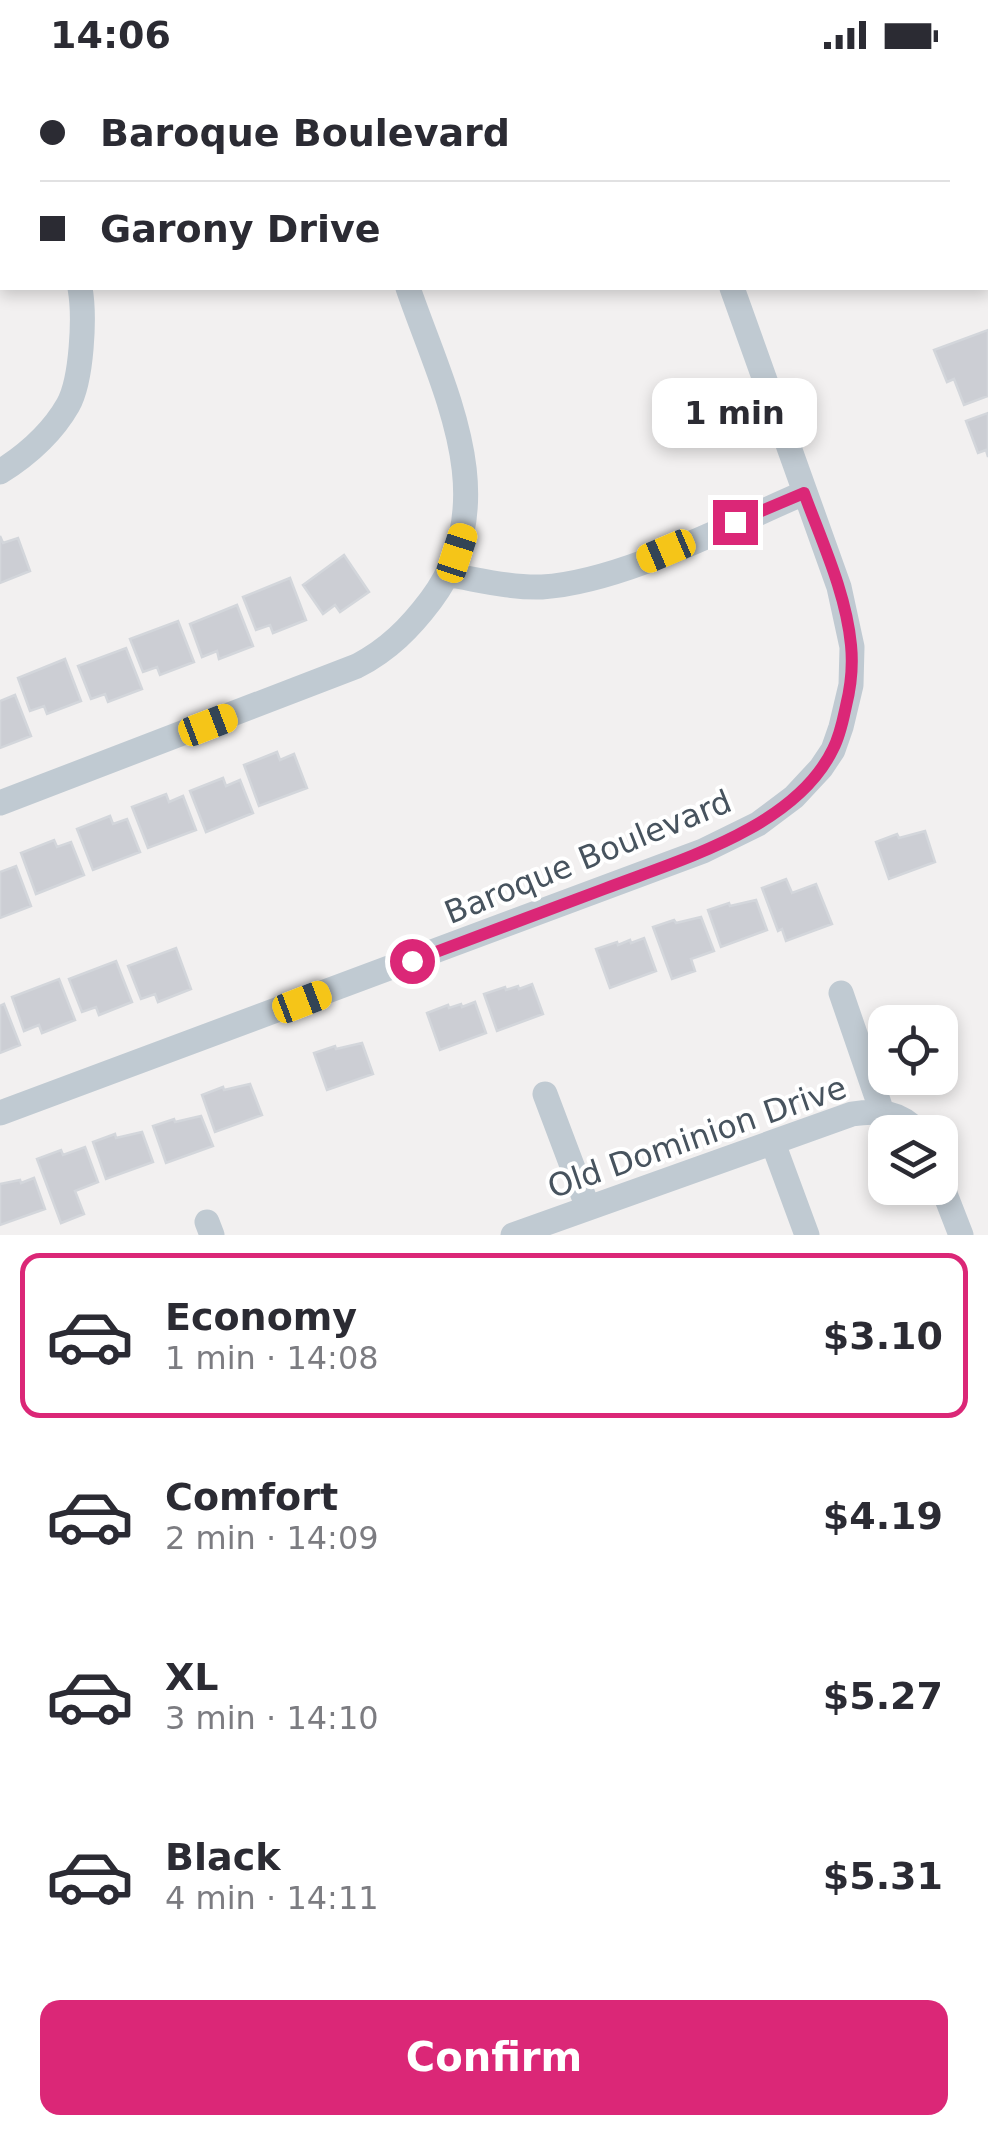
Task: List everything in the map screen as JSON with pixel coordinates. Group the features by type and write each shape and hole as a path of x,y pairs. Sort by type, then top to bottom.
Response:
{"street":[{"path":"0,472 24,457 70,403 82,344 80,290"},
{"path":"0,804 358,666 398,639 450,575 464,531 466,510 460,438 409,290"},
{"name":"Baroque Boulevard","path":"0,1113 702,851 758,824 794,797 833,750 851,686 852,647 839,587 733,290"},
{"path":"450,575 514,586 580,582 632,566 804,493"},
{"path":"841,993 898,1115"},
{"path":"545,1094 588,1208"},
{"name":"Old Dominion Drive","path":"513,1235 852,1114 868,1116"},
{"path":"773,1143 807,1235"},
{"path":"949,1205 961,1235"}],"building":[{"path":"988,330 988,396 964,405 954,379 947,382 934,350"},
{"path":"988,413 988,457 986,450 978,453 966,421"},
{"path":"0,536 3,543 18,538 30,571 0,583"},
{"path":"344,555 369,592 340,612 335,605 323,614 303,585"},
{"path":"290,578 306,620 273,633 270,625 256,630 243,597"},
{"path":"237,605 253,646 219,659 217,651 202,657 190,624"},
{"path":"178,621 194,662 160,675 157,667 143,672 130,639"},
{"path":"126,648 142,689 108,702 105,694 91,699 78,666"},
{"path":"65,659 81,701 47,714 44,706 30,711 18,678"},
{"path":"15,695 31,736 0,748 0,701"},
{"path":"277,752 280,760 294,754 307,788 259,806 244,765"},
{"path":"223,778 226,786 240,780 253,813 206,832 190,791"},
{"path":"166,794 169,802 183,796 196,830 148,848 132,807"},
{"path":"110,816 113,824 127,819 140,852 93,870 77,829"},
{"path":"925,831 935,862 889,879 876,842 897,834 899,838"},
{"path":"54,840 57,847 71,842 84,875 36,894 21,853"},
{"path":"16,866 31,906 0,918 0,872"},
{"path":"786,879 792,893 816,884 832,924 786,941 782,929 778,931 762,888"},
{"path":"756,900 767,930 721,947 708,910"},
{"path":"701,917 714,951 691,959 695,971 672,979 653,927"},
{"path":"644,938 656,971 610,988 596,949"},
{"path":"176,948 191,989 158,1002 155,994 141,999 128,966"},
{"path":"116,961 132,1002 99,1015 96,1007 82,1012 69,979"},
{"path":"59,979 75,1020 42,1033 39,1025 24,1031 12,997"},
{"path":"532,984 543,1014 497,1031 484,994"},
{"path":"475,1002 486,1033 440,1050 427,1013 448,1005 462,1007"},
{"path":"4,1004 20,1045 0,1053 0,1006"},
{"path":"362,1043 373,1074 327,1090 314,1053"},
{"path":"250,1084 262,1115 215,1132 202,1095 223,1087 224,1090"},
{"path":"201,1116 213,1146 166,1163 153,1126"},
{"path":"142,1132 153,1162 106,1179 93,1142 115,1134 116,1138"},
{"path":"85,1147 98,1182 75,1191 84,1214 61,1223 37,1159"},
{"path":"34,1178 45,1209 0,1225 0,1184"}],"route":[{"path":"412,961 702,851 758,824 794,797 821,768 833,750 851,686 852,647 839,587 804,493 735,522"}]}
